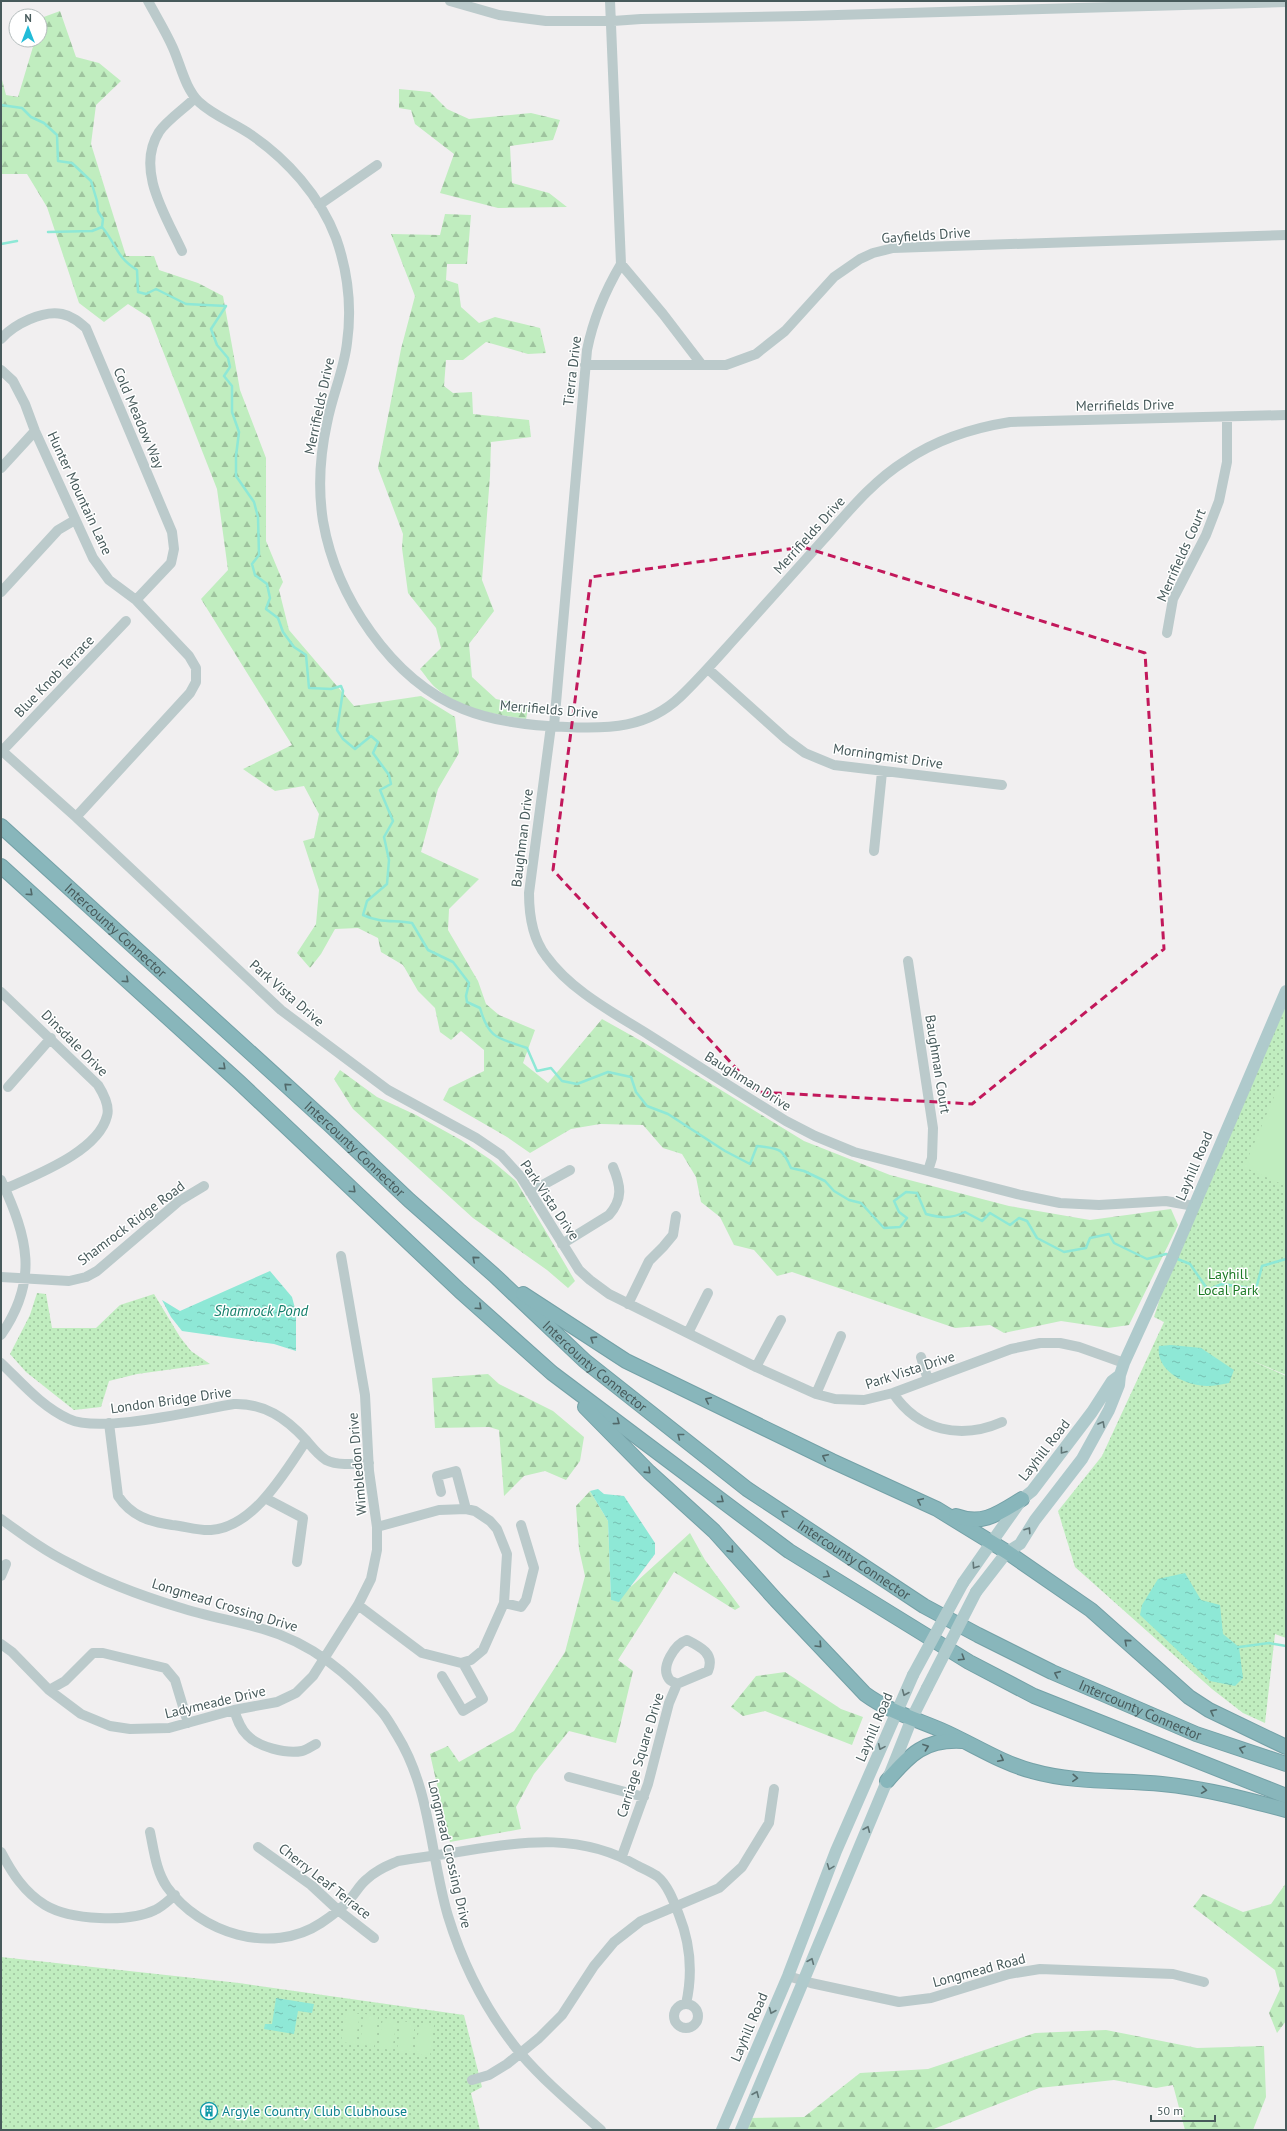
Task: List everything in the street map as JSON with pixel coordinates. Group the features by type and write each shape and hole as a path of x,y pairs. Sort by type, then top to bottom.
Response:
{"highway":[{"name":"Intercounty Connector","path":"1,826 330,1124 409,1200 494,1274 585,1362 747,1489 924,1606 1052,1672 1196,1734 1286,1764"},
{"name":"Intercounty Connector","path":"1,866 240,1083 460,1291 552,1373 789,1551 969,1662 1034,1696 1286,1796"},
{"path":"494,1274 626,1361 938,1509 970,1521 992,1517 1022,1499"},
{"path":"552,1373 648,1472 714,1531 776,1600 865,1694 880,1705 968,1742 1012,1764 1032,1772 1057,1776 1163,1784 1216,1791 1286,1810"},
{"path":"938,1509 1007,1552 1091,1610 1189,1697 1209,1710 1286,1747"},
{"path":"887,1781 906,1759 921,1748 949,1741 968,1742"}],"main road":[{"name":"Layhill Road","path":"741,2130 912,1718 976,1592 1007,1552 1020,1544 1035,1520 1082,1459 1109,1410 1119,1385 1120,1375 1124,1363 1194,1206 1286,991"},
{"name":"Layhill Road","path":"722,2130 788,1976 836,1851 913,1675 963,1582 990,1541 1022,1499 1032,1491 1092,1412 1112,1381 1120,1375"}],"street":[{"name":"Merrifields Drive","path":"148,1 172,45 195,98 209,111 248,133 271,150 300,178 332,227 343,257 347,276 350,306 347,345 327,423 322,453 320,482 323,521 333,560 350,600 368,629 394,660 433,694 462,709 501,721 604,729 638,723 658,714 678,700 708,669 868,491 903,462 942,440 981,427 1010,422 1286,415"},
{"path":"450,1 499,15 546,21 612,21 641,19 818,16 1286,2"},
{"path":"610,1 621,264 663,314 702,365"},
{"path":"182,251 156,194 149,171 150,155 160,131 195,98"},
{"path":"319,205 377,165"},
{"name":"Gayfields Drive","path":"585,365 726,365 756,354 785,330 834,277 860,259 873,253 892,248 1286,235"},
{"name":"Tierra Drive","path":"553,726 585,365 590,333 596,315 612,278 621,264"},
{"name":"Cold Meadow Way","path":"1,339 22,324 48,313 63,314 75,318 86,328 172,532 174,549 171,563 136,600"},
{"name":"Hunter Mountain Lane","path":"1,370 13,381 25,404 35,431 93,558 109,580 136,600 189,656 196,668 196,682 190,693 76,817"},
{"name":"Merrifields Court","path":"1167,633 1173,599 1206,535 1219,501 1227,462 1227,417"},
{"path":"1,468 35,431"},
{"path":"1,592 58,530 75,520"},
{"name":"Blue Knob Terrace","path":"1,750 126,621"},
{"name":"Morningmist Drive","path":"708,669 786,740 805,753 834,765 882,772 1002,785"},
{"name":"Baughman Drive","path":"553,726 529,893 530,920 539,945 556,969 609,1010 786,1121 815,1136 854,1152 1021,1195 1060,1203 1099,1205 1166,1201 1194,1206"},
{"name":"Park Vista Drive","path":"1,750 76,817 281,1010 388,1090 476,1138 501,1155 521,1177 562,1244 580,1270 590,1280 609,1294 756,1367 816,1394 835,1399 864,1400 893,1393 1011,1349 1040,1343 1060,1343 1079,1347 1124,1363"},
{"path":"874,851 882,772"},
{"name":"Baughman Court","path":"908,961 933,1128 932,1158 928,1171"},
{"name":"Dinsdale Drive","path":"1,992 51,1038 98,1085 104,1094 108,1115 97,1135 70,1159 3,1185"},
{"path":"8,1087 51,1038"},
{"path":"562,1244 609,1215 614,1209 621,1194 620,1184 613,1168"},
{"path":"530,1192 570,1170"},
{"path":"1,1335 11,1320 22,1295 26,1277 25,1246 3,1185"},
{"name":"Shamrock Ridge Road","path":"1,1277 26,1277 69,1281 86,1277 96,1271 179,1201 204,1186"},
{"path":"628,1304 649,1260 673,1235 676,1216"},
{"name":"Wimbledon Drive","path":"325,1658 358,1605 371,1579 377,1550 377,1527 369,1463 365,1395 341,1256"},
{"path":"688,1333 708,1293"},
{"path":"756,1367 780,1320"},
{"path":"816,1394 841,1336"},
{"path":"921,1358 928,1380"},
{"name":"London Bridge Drive","path":"1,1363 45,1405 69,1420 81,1423 127,1422 234,1404 247,1404 267,1409 287,1420 326,1460 340,1464 369,1463"},
{"path":"893,1393 905,1409 922,1421 940,1428 958,1432 988,1428 1002,1422"},
{"path":"108,1423 118,1496 133,1513 154,1522 211,1530 227,1526 250,1513 276,1486 306,1441"},
{"path":"441,1492 437,1476 456,1471 466,1509"},
{"path":"265,1498 303,1518 297,1562"},
{"path":"358,1605 422,1653 463,1663 483,1650 504,1603 507,1554 502,1538 490,1521 475,1512 466,1509 440,1510 377,1527"},
{"name":"Longmead Crossing Drive","path":"1,1519 70,1564 120,1586 178,1607 265,1629 297,1641 325,1658 355,1682 384,1714 404,1746 416,1772 424,1798 448,1914 457,1943 479,1992 501,2028 521,2054 562,2095 601,2130"},
{"path":"504,1603 521,1607 526,1600 534,1568 521,1525"},
{"path":"1,1576 6,1564"},
{"name":"Carriage Square Drive","path":"622,1856 644,1797 669,1703 677,1684 708,1671 711,1664 710,1656 702,1648 687,1640 679,1643 674,1649 667,1665 669,1679 677,1684"},
{"name":"Ladymeade Drive","path":"1,1644 12,1652 49,1690 81,1714 110,1726 130,1729 169,1728 234,1710 277,1702 296,1693 313,1676 325,1658"},
{"path":"49,1690 65,1681 93,1653 103,1653 165,1668 175,1680 188,1723"},
{"path":"442,1676 463,1711 483,1699 463,1663"},
{"path":"234,1710 240,1726 257,1744 277,1750 303,1751 316,1744"},
{"path":"569,1777 644,1797"},
{"path":"472,2080 489,2075 521,2054 562,2015 594,1966 614,1942 640,1921 675,1905 720,1888 742,1867 769,1824 774,1789"},
{"path":"150,1832 159,1871 167,1887 194,1915 210,1925 248,1937 272,1938 296,1934 320,1924 348,1902 366,1880 382,1868 398,1861 515,1843 546,1841 586,1845 622,1856 657,1876 666,1887 675,1905 686,1934 691,1957 690,1987 686,2004"},
{"name":"Cherry Leaf Terrace","path":"258,1847 311,1885 338,1910 374,1938"},
{"path":"1,1852 11,1871 22,1886 45,1905 61,1912 100,1918 131,1918 155,1910 175,1895"},
{"name":"Longmead Road","path":"788,1976 803,1982 899,2002 931,1998 1009,1974 1040,1969 1173,1974 1204,1982"}],"highlighted area":[{"path":"803,547 1145,653 1164,949 972,1104 758,1092 553,870 591,577"}],"green space":[{"path":"60,11 76,57 99,63 121,81 96,105 91,144 126,256 154,256 159,270 198,283 223,296 240,390 266,458 266,541 283,582 279,590 289,630 354,706 421,696 455,717 459,753 438,789 421,852 479,879 449,909 448,930 478,981 486,1004 499,1015 535,1030 523,1063 548,1083 602,1019 643,1042 804,1141 890,1175 1009,1206 1090,1220 1171,1209 1178,1225 1129,1325 1108,1328 1061,1321 1004,1333 990,1325 955,1328 792,1272 777,1276 754,1250 734,1245 720,1217 701,1202 696,1177 682,1154 663,1148 643,1125 600,1124 571,1129 530,1153 507,1137 443,1100 449,1088 484,1071 484,1050 461,1031 451,1040 440,1032 435,1008 418,991 403,965 381,952 378,938 358,928 335,929 321,954 310,968 297,953 316,924 319,890 303,841 314,838 319,814 304,786 275,791 243,769 292,745 201,599 228,570 217,489 150,318 128,304 104,322 79,303 47,207 27,174 1,174 1,76 6,95 18,97 33,48 48,48 48,15"},
{"path":"399,89 430,92 447,109 469,119 531,113 560,120 553,140 510,146 512,183 549,193 567,207 498,208 440,193 454,154 415,124 411,110 399,108"},
{"path":"445,214 471,215 467,264 447,264 446,280 458,284 461,307 479,323 495,317 540,328 546,353 528,354 486,342 463,360 446,360 444,386 453,393 472,392 473,414 529,420 531,437 491,442 490,476 482,580 494,611 469,644 472,677 496,699 529,706 526,719 478,710 456,701 436,688 420,669 441,648 436,628 408,593 402,548 403,534 378,468 401,349 415,296 391,234 440,235"},
{"name":"Layhill Local Park","path":"1286,1000 1286,1375 1248,1359 1286,1376 1286,1638 1275,1634 1265,1723 1243,1713 1212,1689 1075,1567 1058,1511 1102,1456 1164,1322 1154,1317 1169,1270"},
{"path":"1286,1069 1286,1186 1244,1167"},
{"path":"340,1070 377,1097 416,1115 461,1140 491,1160 516,1181 575,1281 568,1288 547,1270 473,1218 353,1109 334,1079"},
{"path":"37,1293 46,1294 52,1328 96,1328 120,1305 154,1294 180,1337 191,1351 210,1364 137,1374 109,1381 101,1407 74,1410 26,1372 10,1354 30,1315"},
{"path":"488,1374 499,1384 553,1411 584,1437 580,1461 566,1480 545,1471 524,1476 504,1496 499,1430 489,1427 435,1428 432,1378"},
{"path":"590,1491 608,1521 611,1600 619,1601 624,1593 690,1533 705,1560 740,1607 735,1610 674,1572 618,1660 633,1671 616,1743 569,1731 534,1774 516,1807 521,1829 450,1842 430,1754 448,1746 459,1762 514,1731 565,1652 585,1576 579,1549 576,1506"},
{"path":"785,1672 841,1709 863,1717 852,1745 765,1711 743,1716 731,1707 756,1676"},
{"path":"1286,1883 1286,2021 1277,2033 1269,2013 1280,1989 1275,1970 1193,1907 1203,1894 1243,1912 1271,1904"},
{"path":"1,1957 239,1983 464,2015 482,2087 471,2093 480,2130 1,2130"},
{"path":"346,2012 360,2014 355,2044 341,2042"},
{"path":"364,2014 378,2016 374,2047 360,2044"},
{"path":"383,2018 397,2020 392,2050 378,2048"},
{"path":"401,2021 415,2023 411,2053 397,2051"},
{"path":"420,2023 434,2025 430,2056 415,2054"},
{"path":"1106,2030 1197,2048 1264,2046 1266,2097 1253,2130 1185,2130 1173,2085 1156,2088 1114,2080 1039,2088 931,2130 741,2130 746,2118 804,2117 860,2073 928,2069 1035,2033"}],"water":[{"name":"Shamrock Pond","path":"270,1271 292,1297 296,1312 296,1351 274,1344 182,1331 171,1317 162,1300 180,1311"},
{"path":"1171,1345 1201,1348 1234,1370 1229,1383 1210,1386 1199,1385 1182,1380 1174,1375 1167,1370 1159,1355 1159,1346"},
{"path":"598,1489 604,1494 624,1496 655,1543 655,1554 619,1602 611,1600 608,1521 590,1491"},
{"path":"1185,1573 1201,1600 1220,1605 1223,1634 1239,1647 1243,1678 1235,1686 1210,1681 1140,1615 1142,1605 1158,1579"},
{"path":"276,1998 314,2004 312,2013 298,2011 294,2034 264,2029 265,2024 272,2024"}],"waterway":[{"path":"1,105 22,108 31,117 44,123 57,135 58,161 72,163 91,181 97,201 98,211 103,219 102,227"},
{"path":"48,232 92,231 102,227 125,260 137,270 138,292 146,294 156,289 186,304 226,306 211,329 217,345 228,358 230,367 224,376 232,386 232,412 239,432 236,456 236,476 254,502 258,517 259,555 252,564 255,575 267,584 270,598 266,609 278,618 283,632 294,647 306,655 309,688 331,689 341,686 343,691 337,730 343,739 355,749 371,736 378,742 373,753 389,775 391,784 380,790 393,821 384,837 389,860 387,884 367,901 363,915 369,918 381,920 412,923 428,950 453,962 469,983 466,996 467,1002 480,1008 483,1018 491,1032 502,1039 527,1048 537,1071 551,1068 562,1081 577,1084 608,1072 631,1077 636,1092 647,1106 668,1114 725,1151 750,1164 757,1146 779,1150 785,1156 791,1168 804,1171 825,1181 834,1191 849,1200 861,1203 884,1228 900,1227 907,1218 899,1212 894,1201 906,1192 917,1193 926,1214 946,1217 955,1216 965,1212 982,1221 990,1213 1010,1225 1019,1218 1027,1221 1037,1238 1064,1252 1086,1248 1090,1238 1109,1234 1114,1243 1147,1259 1166,1254 1169,1255"},
{"path":"1,244 17,241"},
{"path":"1175,1258 1190,1264 1208,1290 1222,1284 1256,1289 1262,1266 1286,1259"},
{"path":"1239,1647 1269,1643 1286,1646"}],"place":[{"name":"Argyle Country Club Clubhouse","path":"209,2111"}]}
